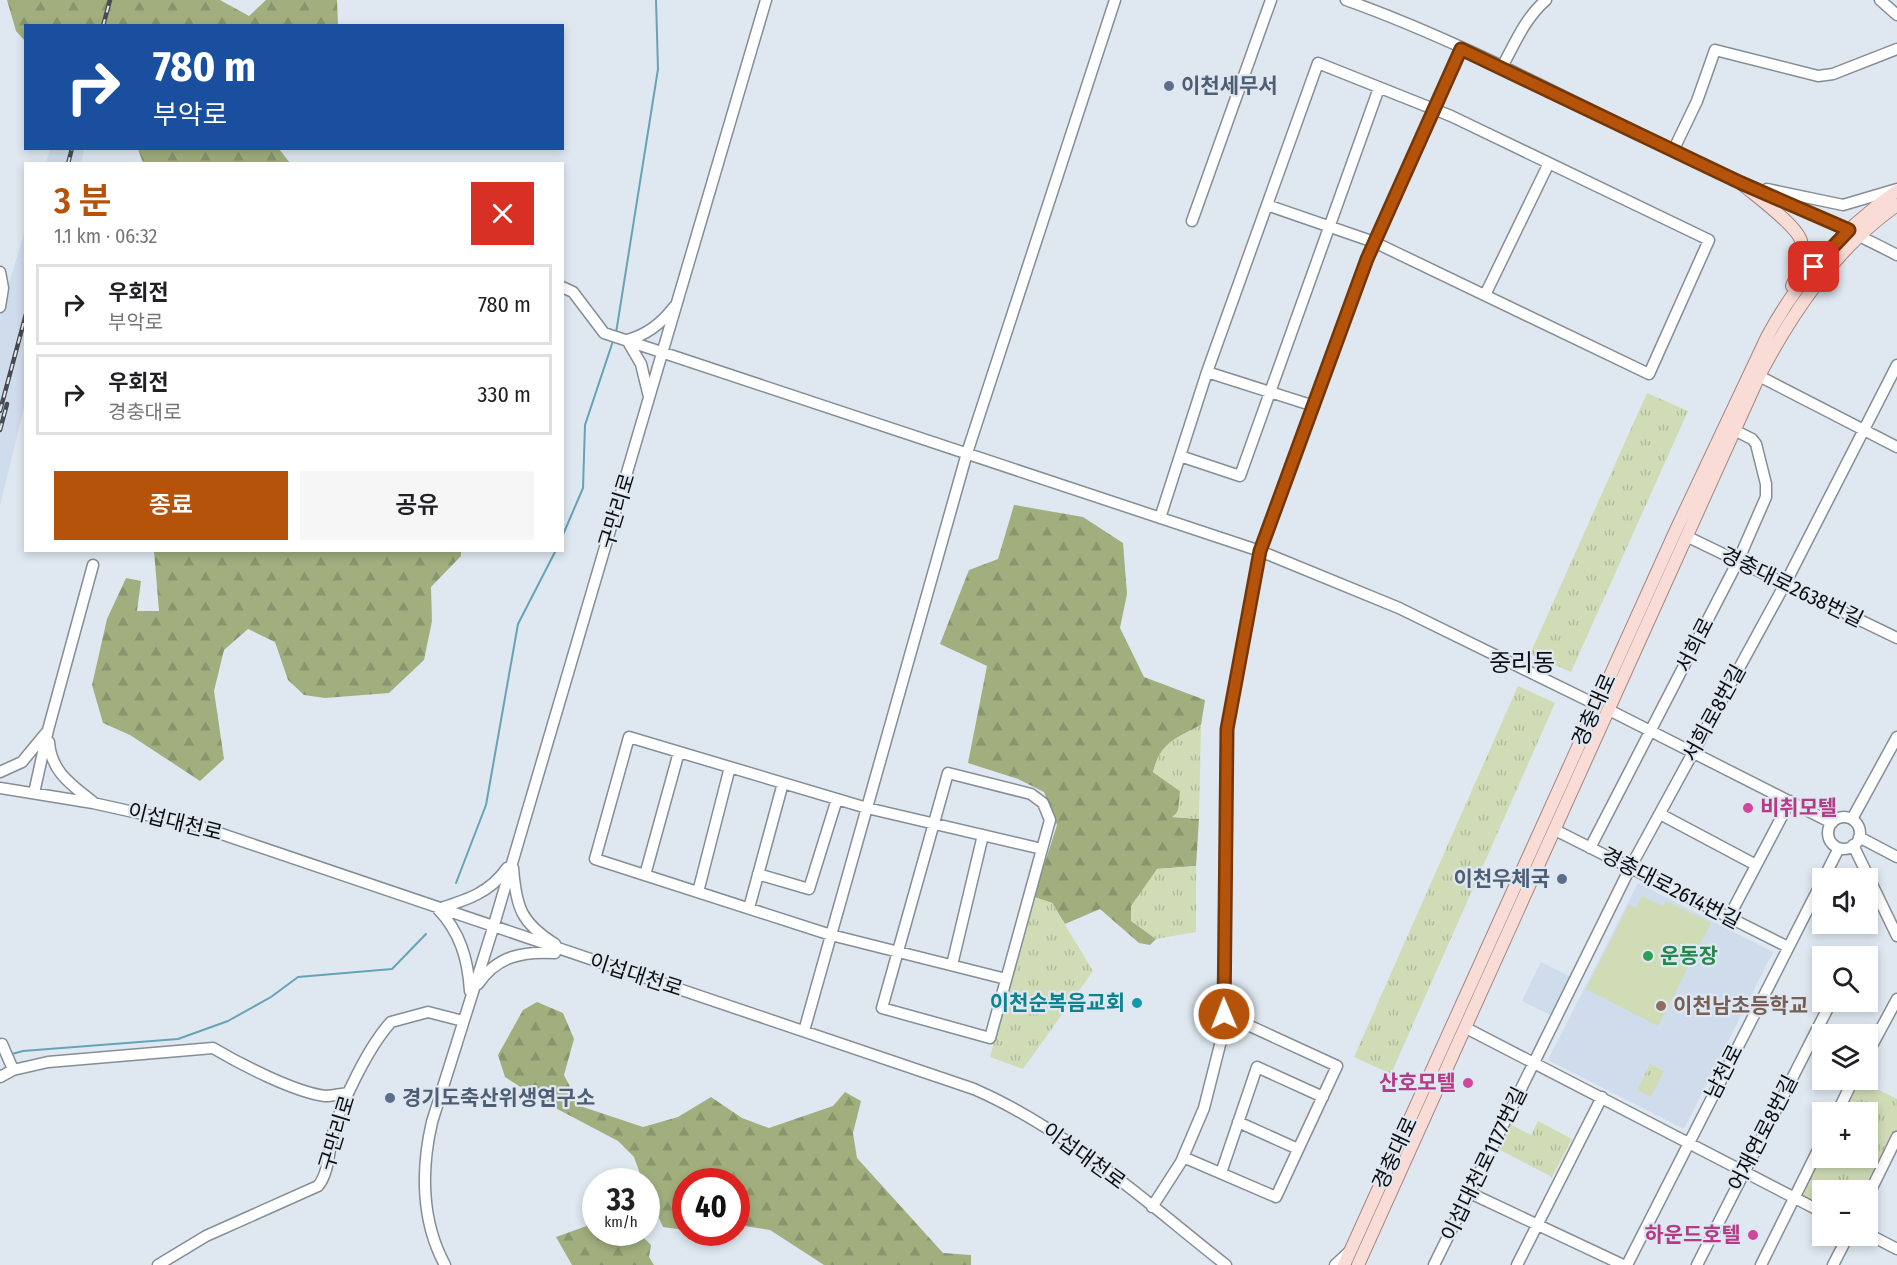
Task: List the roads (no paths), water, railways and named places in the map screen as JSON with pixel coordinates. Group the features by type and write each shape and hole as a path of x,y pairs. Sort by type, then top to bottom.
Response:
{"main road":[{"path":"1741,183 1793,229 1801,240 1797,275 1782,308"},
{"name":"경충대로","path":"1344,1265 1749,371 1782,308 1802,280 1897,190"},
{"name":"경충대로","path":"1358,1265 1759,376 1794,314 1854,233 1897,205"},
{"path":"1597,705 1609,710"}],"street":[{"name":"구만리로","path":"445,1265 437,1248 427,1207 425,1151 437,1102 493,928 766,0"},
{"path":"804,1031 967,453 1115,0"},
{"path":"1192,221 1271,0"},
{"path":"1347,0 1392,16 1897,255"},
{"path":"1502,67 1535,9 1546,0"},
{"path":"1880,0 1897,15"},
{"path":"1152,1207 1183,1157 1204,1108 1224,1029 1227,729 1260,551 1374,242 1461,49"},
{"path":"1673,150 1697,101 1715,50 1818,76 1833,74 1897,49"},
{"path":"1160,518 1207,372 1318,63 1434,110 1709,240 1648,374 1374,242 1267,205"},
{"path":"1180,456 1240,476 1379,88"},
{"path":"1485,295 1549,163"},
{"path":"1741,183 1843,205 1897,190"},
{"path":"0,272 3,288 0,307"},
{"path":"564,288 573,292 604,333 1260,551 1400,608 1597,705"},
{"path":"626,340 639,337 663,321 679,302"},
{"path":"626,340 641,364 649,402"},
{"name":"서희로8번길","path":"1533,1062 1630,868 1785,584 1897,365"},
{"path":"1207,372 1314,406"},
{"path":"1759,376 1897,447"},
{"name":"서희로","path":"1590,848 1738,561 1767,489 1756,444 1752,439 1734,430"},
{"name":"경충대로2638번길","path":"1686,536 1897,638"},
{"path":"34,793 48,730 93,565"},
{"path":"1609,710 1832,823"},
{"path":"0,772 22,762 48,730"},
{"path":"48,730 50,754 59,773 93,802"},
{"path":"1006,979 831,935 595,859 598,848 629,737 867,808 1042,849"},
{"path":"1852,819 1897,737"},
{"path":"645,875 679,752"},
{"path":"698,892 730,767"},
{"path":"948,773 1031,794 1043,803 1050,820 1042,849 990,1038 882,1008 896,951 948,773"},
{"path":"749,908 783,783"},
{"name":"이섭대천로","path":"0,788 93,802 223,834 493,928 942,1077 1004,1102 1059,1135 1226,1265"},
{"path":"758,874 809,889 837,799"},
{"path":"1729,917 1790,801"},
{"path":"1660,814 1756,865"},
{"path":"1897,857 1856,841 1839,848 1829,837 1832,823 1842,817 1852,819 1859,827 1856,841 1897,936"},
{"name":"경충대로2614번길","path":"1555,830 1788,946"},
{"path":"952,965 983,835"},
{"name":"남천로","path":"1625,1265 1839,848"},
{"path":"471,996 469,970 463,950 448,920 438,909 486,890 499,880 512,860"},
{"path":"512,860 515,890 526,921 536,932 574,954"},
{"path":"471,996 485,974 512,956 531,951 574,954"},
{"path":"1878,1034 1897,999"},
{"name":"구만리로","path":"158,1265 206,1236 318,1186 323,1177 333,1133 348,1093 391,1022 428,1012 463,1021"},
{"name":"어재연로8번길","path":"1697,1265 1826,1012"},
{"path":"1183,1157 1276,1197 1337,1066 1224,1014"},
{"path":"1466,1028 1812,1207"},
{"path":"2,1044 12,1067"},
{"path":"0,1077 14,1070 48,1062 213,1048 233,1060 308,1092 327,1096 348,1093"},
{"name":"이섭대천로1177번길","path":"1434,1265 1533,1062"},
{"path":"1221,1173 1257,1067 1323,1096"},
{"path":"1517,1265 1602,1097"},
{"path":"1238,1122 1298,1149"},
{"path":"1876,1180 1897,1137"},
{"path":"1761,1265 1812,1162"},
{"path":"1470,1193 1625,1265"},
{"path":"1878,1239 1897,1249"},
{"path":"1833,1265 1843,1246"},
{"path":"1335,1265 1350,1251"}],"waterway":[{"path":"616,333 658,69 656,0"},
{"path":"564,532 583,488 585,425 613,341"},
{"path":"456,883 486,805 518,624 555,552"},
{"path":"12,1054 23,1051 178,1039 228,1021 271,997 298,977 392,969 426,934"}],"railway":[{"path":"104,24 110,0"},
{"path":"68,162 72,150"},
{"path":"0,411 24,321"},
{"path":"0,430 7,404"}],"place":[{"name":"이천세무서","path":"1169,86"},
{"name":"비취모텔","path":"1748,808"},
{"name":"이천우체국","path":"1562,879"},
{"name":"운동장","path":"1648,956"},
{"name":"이천순복음교회","path":"1137,1003"},
{"name":"이천남초등학교","path":"1661,1006"},
{"name":"산호모텔","path":"1468,1083"},
{"name":"경기도축산위생연구소","path":"390,1098"},
{"name":"하운드호텔","path":"1753,1235"}],"district":[{"name":"중리동","path":"1522,663"}]}
